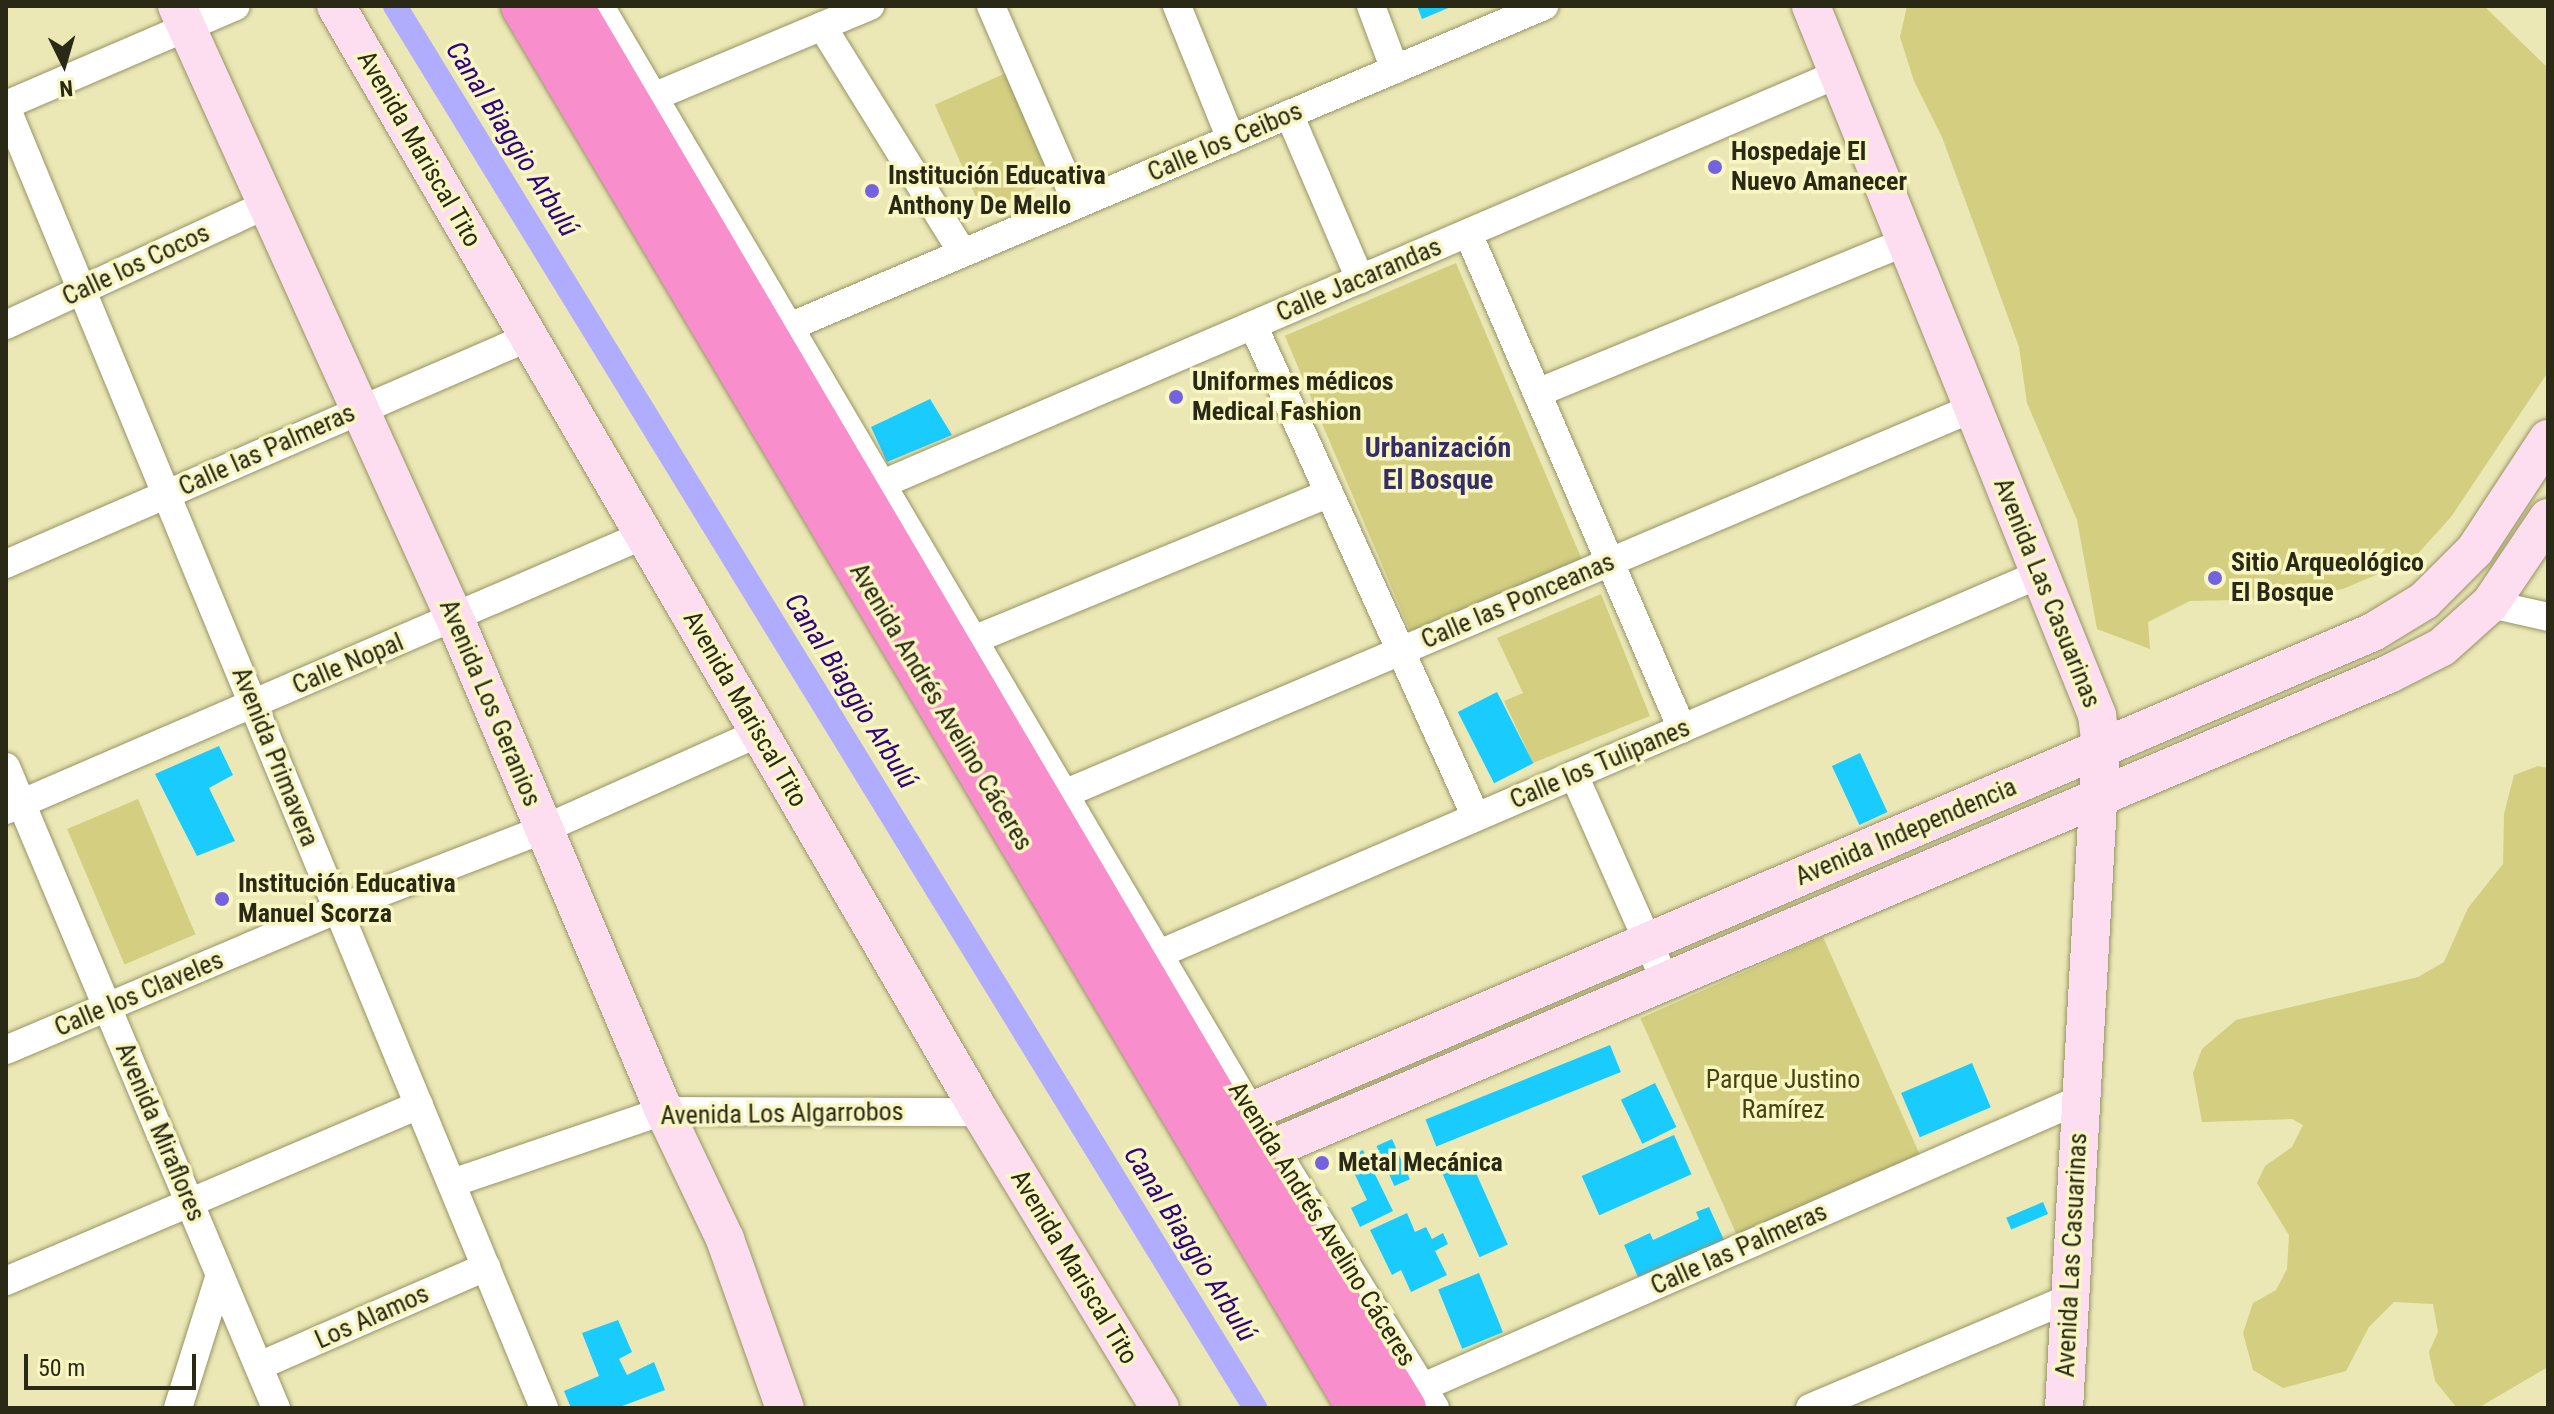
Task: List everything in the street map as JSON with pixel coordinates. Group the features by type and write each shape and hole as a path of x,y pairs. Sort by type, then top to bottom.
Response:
{"highway":[{"name":"Avenida Andrés Avelino Cáceres","path":"523,6 763,339"},
{"name":"Avenida Andrés Avelino Cáceres","path":"571,6 642,102 763,339 1225,1123 1403,1402"}],"street":[{"path":"6,106 181,17 236,6"},
{"name":"Avenida Mariscal Tito","path":"336,6 980,1112 1160,1408"},
{"name":"Avenida Andrés Avelino Cáceres","path":"600,6 642,102"},
{"path":"642,102 870,6"},
{"path":"991,6 1077,204"},
{"path":"1177,6 1231,139"},
{"path":"1371,6 1395,70"},
{"name":"Calle los Ceibos","path":"763,339 1544,6"},
{"name":"Avenida Las Casuarinas","path":"1811,6 2097,715 2101,749 2064,1408"},
{"name":"Avenida Los Geranios","path":"181,17 455,619 664,1111 725,1239 785,1408"},
{"path":"822,26 963,253"},
{"name":"Calle Jacarandas","path":"880,485 1838,74"},
{"name":"Avenida Primavera","path":"6,106 544,1408"},
{"path":"1289,114 1360,279"},
{"name":"Calle los Cocos","path":"6,325 266,205"},
{"path":"1468,233 1682,729"},
{"path":"1537,393 1906,242"},
{"path":"1253,325 1476,817"},
{"name":"Calle las Palmeras","path":"6,564 529,337"},
{"name":"Avenida Andrés Avelino Cáceres","path":"763,339 880,485 1159,954 1225,1123"},
{"name":"Calle las Ponceanas","path":"1064,794 1973,408"},
{"name":"Avenida Independencia","path":"1225,1123 2373,632 2424,601 2475,550 2548,439"},
{"path":"973,640 1329,493"},
{"name":"Avenida Independencia","path":"1248,1160 2389,674 2442,647 2490,604 2548,518"},
{"name":"Calle Nopal","path":"14,806 455,619 644,535"},
{"name":"Calle los Tulipanes","path":"1159,954 2040,574"},
{"path":"2490,604 2548,617"},
{"name":"Calle los Claveles","path":"6,1050 338,909 544,829 759,733"},
{"name":"Avenida Miraflores","path":"6,767 14,806 107,1007 276,1408"},
{"path":"1574,775 1666,983"},
{"name":"Calle las Palmeras","path":"1403,1402 2081,1099"},
{"path":"6,1281 419,1105"},
{"name":"Avenida Los Algarrobos","path":"452,1183 664,1111 980,1112"},
{"name":"Los Alamos","path":"259,1366 486,1267"},
{"path":"178,1408 220,1275"},
{"path":"1810,1408 2070,1298"}],"green space":[{"path":"1907,6 2484,6 2548,68 2548,372 2451,517 2413,559 2343,589 2280,599 2190,601 2148,622 2150,649 2097,629 2077,520 2027,403 2019,347 1942,137 1914,81 1900,37"},
{"path":"1006,73 1054,180 982,212 935,105"},
{"path":"1456,263 1586,570 1415,642 1285,336"},
{"path":"1601,594 1650,716 1533,763 1504,701 1523,693 1497,638"},
{"path":"2538,766 2548,768 2548,1367 2478,1408 2457,1408 2435,1381 2429,1352 2438,1332 2433,1304 2394,1302 2369,1327 2346,1371 2283,1388 2253,1370 2243,1333 2253,1303 2276,1290 2287,1269 2289,1235 2257,1183 2265,1166 2292,1147 2303,1125 2292,1119 2202,1122 2193,1073 2202,1049 2236,1020 2418,977 2444,962 2468,908 2503,864 2504,814 2514,775"},
{"path":"138,799 195,934 125,964 67,829"},
{"name":"Parque Justino Ramírez","path":"1823,937 1922,1159 1739,1240 1640,1018"}],"building":[{"path":"1417,6 1453,6 1422,19"},
{"path":"930,399 952,435 887,462 871,427"},
{"path":"1497,692 1533,763 1494,783 1458,712"},
{"path":"219,746 233,775 209,788 235,841 197,856 155,774"},
{"path":"1860,753 1887,812 1859,825 1832,766"},
{"path":"1610,1045 1621,1072 1436,1146 1425,1120"},
{"path":"1972,1063 1991,1107 1920,1137 1901,1093"},
{"path":"1655,1083 1676,1127 1642,1144 1621,1100"},
{"path":"1674,1135 1691,1174 1599,1215 1582,1176"},
{"path":"1392,1139 1410,1179 1394,1186 1376,1146"},
{"path":"1363,1150 1393,1211 1360,1227 1351,1208 1367,1200 1347,1158"},
{"path":"1468,1155 1508,1245 1480,1257 1440,1168"},
{"path":"2043,1202 2048,1214 2011,1230 2006,1218"},
{"path":"1709,1207 1724,1240 1638,1277 1624,1245 1650,1233 1653,1240 1699,1219 1696,1212"},
{"path":"1407,1213 1415,1232 1426,1227 1432,1239 1443,1233 1448,1244 1435,1251 1447,1275 1411,1292 1401,1270 1392,1275 1370,1230"},
{"path":"1479,1273 1503,1332 1462,1349 1438,1289"},
{"path":"618,1320 632,1352 619,1359 627,1375 654,1362 665,1390 617,1408 571,1408 564,1391 599,1376 582,1333"}],"waterway":[{"name":"Canal Biaggio Arbulú","path":"395,6 1255,1408"}],"place":[{"name":"Hospedaje El Nuevo Amanecer","path":"1715,167"},
{"name":"Institución Educativa Anthony De Mello","path":"872,191"},
{"name":"Uniformes médicos Medical Fashion","path":"1176,397"},
{"name":"Sitio Arqueológico El Bosque","path":"2215,578"},
{"name":"Institución Educativa Manuel Scorza","path":"222,899"},
{"name":"Metal Mecánica","path":"1322,1163"}],"district":[{"name":"Urbanización El Bosque","path":"1438,464"}]}
